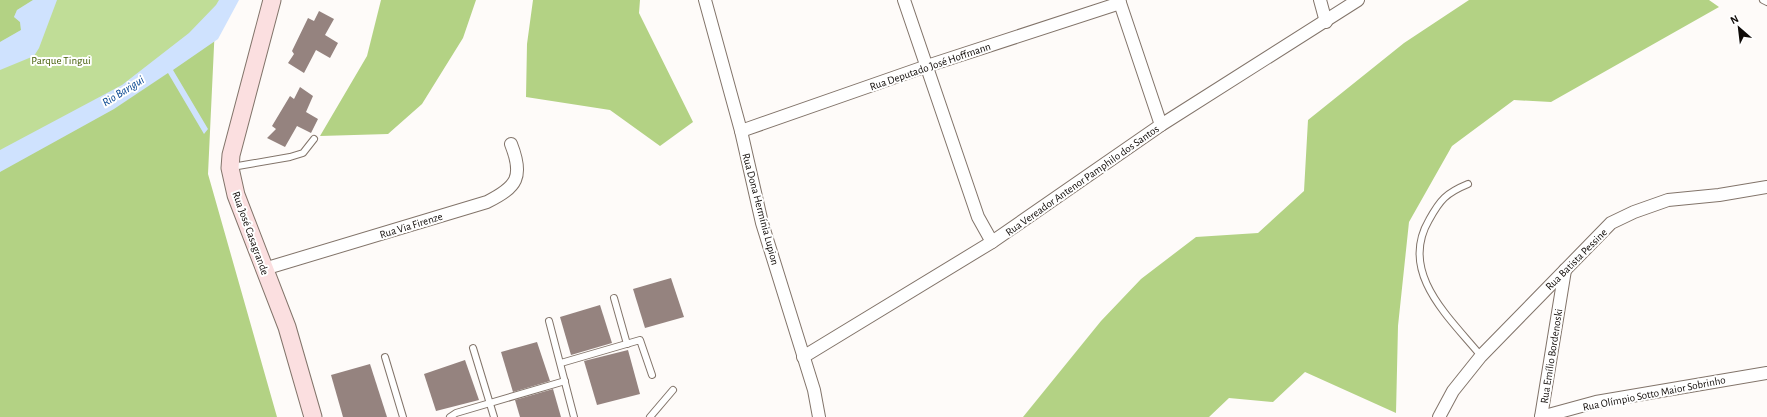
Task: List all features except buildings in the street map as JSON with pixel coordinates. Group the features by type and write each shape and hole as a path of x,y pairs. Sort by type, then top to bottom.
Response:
{"street":[{"name":"Rua José Casagrande","path":"272,0 231,155 230,168 236,195 287,327 314,417"},
{"name":"Rua Dona Hermínia Lupion","path":"705,0 741,130 762,223 803,357 819,417"},
{"path":"904,0 978,217 992,242"},
{"path":"1320,0 1326,22"},
{"name":"Rua Vereador Antenor Pamphilo dos Santos","path":"803,357 992,242 1161,125 1326,22 1358,0"},
{"name":"Rua Deputado José Hoffmann","path":"741,130 1120,1"},
{"path":"1120,1 1161,125"},
{"name":"Rua Via Firenze","path":"264,269 480,205 499,196 504,193 518,176 518,161 511,144"},
{"name":"Rua Batista Pessine","path":"1438,417 1453,391 1481,356 1611,223 1634,212 1668,200 1719,195 1767,187"},
{"name":"Rua Emílio Bordenoski","path":"1541,417 1565,270"},
{"name":"Rua Olímpio Sotto Maior Sobrinho","path":"1541,417 1596,402 1767,373"}],"lane":[{"path":"1763,0 1767,2"},
{"path":"230,168 290,157 303,153 314,139"},
{"path":"1468,184 1454,190 1440,200 1426,225 1419,251 1421,271 1428,290 1481,356"},
{"path":"614,298 627,344"},
{"path":"549,321 574,417"},
{"path":"561,363 640,340 652,375"},
{"path":"473,348 494,417"},
{"path":"385,357 403,417"},
{"path":"450,417 490,403 565,381"},
{"path":"650,417 673,390"}],"green space":[{"name":"Parque Tingui","path":"0,0 232,0 128,90 0,161"},
{"path":"0,0 33,0 17,10 14,17 20,22 21,30 0,42"},
{"path":"381,0 476,0 463,38 422,104 388,134 320,136 367,56"},
{"path":"533,0 640,0 639,13 693,122 660,146 610,110 526,97 527,44"},
{"path":"1469,0 1709,0 1719,7 1551,102 1514,100 1452,146 1409,222 1398,326 1396,413 1305,372 1273,402 1229,398 1209,417 1023,417 1101,321 1141,279 1196,237 1258,233 1304,191 1308,120 1404,43"},
{"path":"215,25 208,174 277,417 0,417 0,164 128,90"}],"water":[{"path":"33,0 57,0 39,48 34,56 0,70 0,42 21,30 20,22 14,17 17,10"},
{"name":"Rio Barigui","path":"219,0 239,0 218,39 173,70 208,129 204,134 168,73 114,109 0,172 0,150 122,85 189,33"}]}
